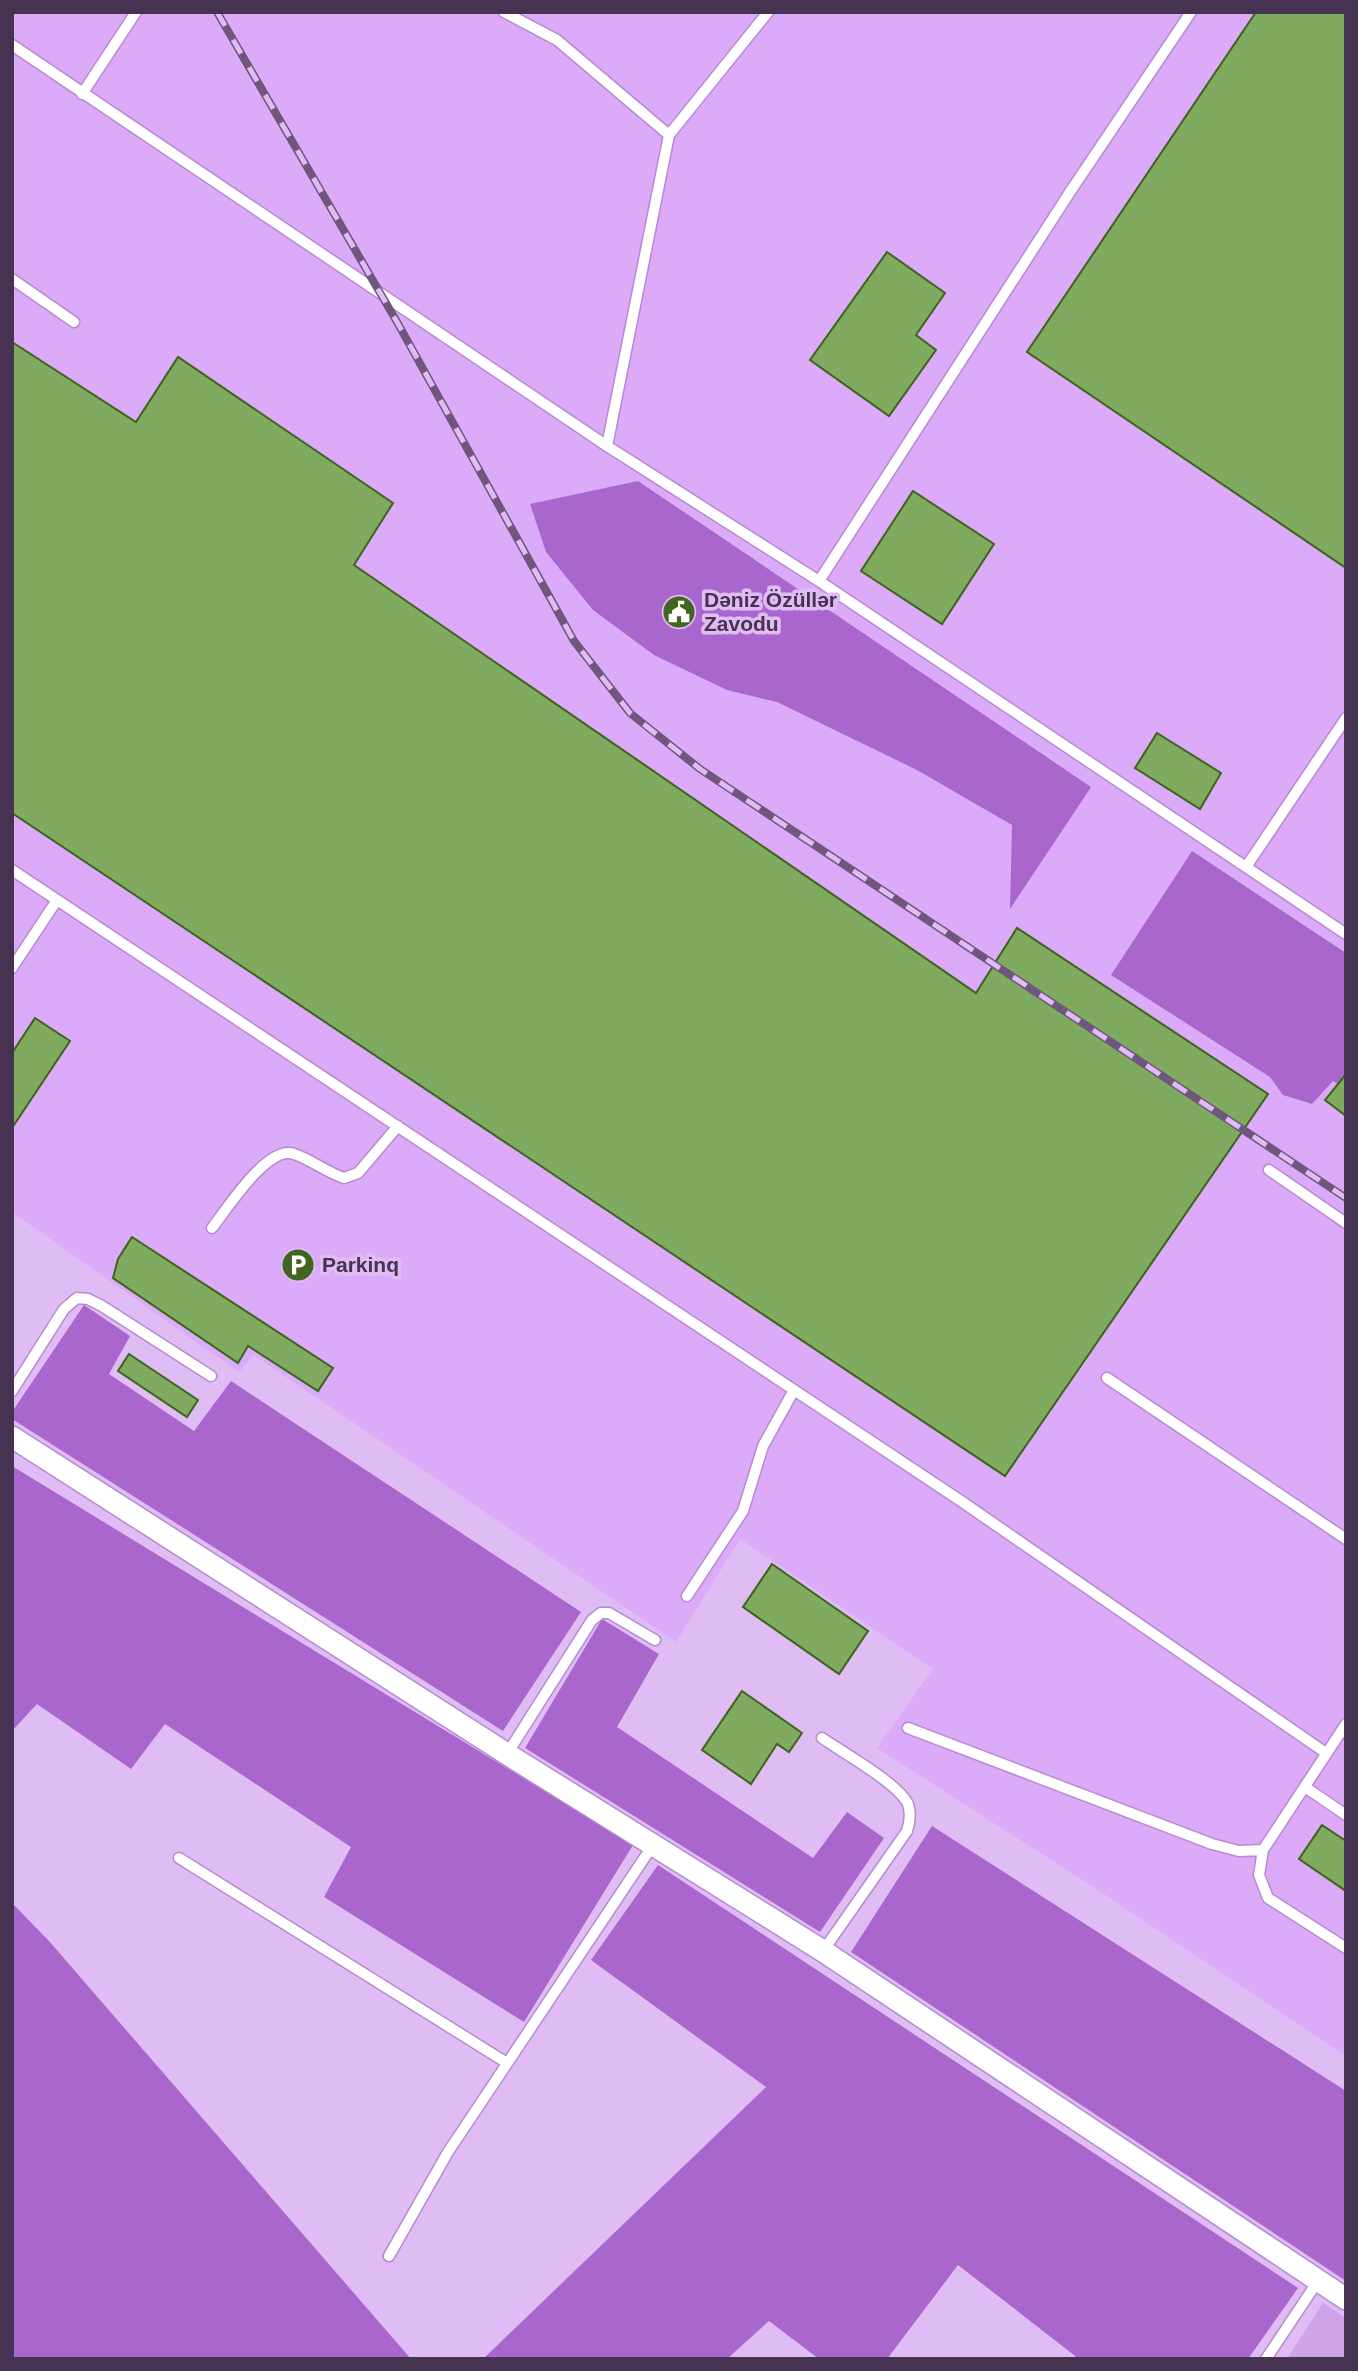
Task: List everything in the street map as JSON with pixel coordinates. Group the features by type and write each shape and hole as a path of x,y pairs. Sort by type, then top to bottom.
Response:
{"street":[{"path":"12,1437 507,1754 823,1951 1346,2299"}],"lane":[{"path":"82,94 136,12"},
{"path":"505,12 557,40 670,135"},
{"path":"607,446 670,135 768,12"},
{"path":"819,581 1070,192 1191,12"},
{"path":"12,45 607,446 819,581 1346,934"},
{"path":"12,279 75,322"},
{"path":"1246,867 1346,718"},
{"path":"12,870 794,1390 1326,1753"},
{"path":"12,968 57,900"},
{"path":"212,1228 261,1166 281,1153 292,1153 344,1178 358,1173 398,1126"},
{"path":"1269,1170 1346,1223"},
{"path":"12,1391 64,1309 77,1298 95,1302 211,1376"},
{"path":"1107,1378 1346,1539"},
{"path":"687,1596 743,1511 763,1446 794,1390"},
{"path":"507,1754 592,1620 601,1613 609,1612 655,1640"},
{"path":"1346,1724 1264,1850 1259,1875 1268,1898 1346,1948"},
{"path":"908,1728 1212,1844 1239,1851 1264,1850"},
{"path":"822,1738 895,1789 907,1803 910,1820 907,1831 823,1951"},
{"path":"1306,1787 1346,1815"},
{"path":"389,2256 448,2152 653,1845"},
{"path":"179,1858 507,2063"},
{"path":"1266,2359 1318,2281"}],"shaded area":[{"name":"Dəniz Özüllər Zavodu","path":"12,12 1346,12 1346,2056 1095,1888 877,1748 933,1669 740,1539 676,1642 254,1355 239,1372 12,1212"},
{"path":"638,481 1091,787 1010,909 1012,825 917,770 777,702 727,690 654,655 593,610 546,552 530,504"},
{"path":"1192,851 1346,953 1346,1089 1333,1081 1312,1104 1283,1095 1270,1077 1111,975"},
{"path":"84,1305 130,1336 109,1374 194,1431 231,1381 581,1612 503,1731 12,1419 12,1412"},
{"path":"12,1466 633,1845 524,2022 324,1897 351,1847 165,1724 131,1769 37,1704 12,1731"},
{"path":"602,1619 659,1654 617,1727 813,1858 847,1812 884,1838 820,1932 525,1748"},
{"path":"932,1826 1346,2091 1346,2281 851,1952"},
{"path":"658,1865 1298,2288 1248,2359 1079,2359 958,2265 887,2359 819,2359 769,2321 727,2359 483,2359 766,2087 591,1960"},
{"path":"12,1903 49,1941 411,2359 12,2359"},
{"path":"1323,2303 1346,2318 1346,2359 1287,2359"}],"building":[{"path":"1256,12 1346,12 1346,568 1027,352"},
{"path":"887,252 945,293 916,335 936,350 889,416 810,360"},
{"path":"12,342 136,422 178,357 393,503 354,565 976,993 1017,928 1268,1094 1005,1476 12,813"},
{"path":"913,491 994,544 942,624 861,571"},
{"path":"1157,733 1221,773 1200,809 1135,768"},
{"path":"35,1018 70,1041 12,1128 12,1053"},
{"path":"1346,1074 1346,1116 1325,1100"},
{"path":"132,1237 333,1368 318,1391 248,1346 238,1363 113,1278 118,1259"},
{"path":"129,1354 198,1400 187,1417 118,1371"},
{"path":"772,1564 868,1631 839,1674 743,1607"},
{"path":"742,1691 802,1733 789,1752 777,1744 751,1784 702,1750"},
{"path":"1322,1825 1346,1841 1346,1891 1299,1859"}],"railway":[{"path":"217,12 397,322 574,641 630,713 700,769 1346,1198"}],"place":[{"name":"Dəniz Özüllər Zavodu","path":"679,612"},
{"name":"Parkinq","path":"298,1265"}]}
